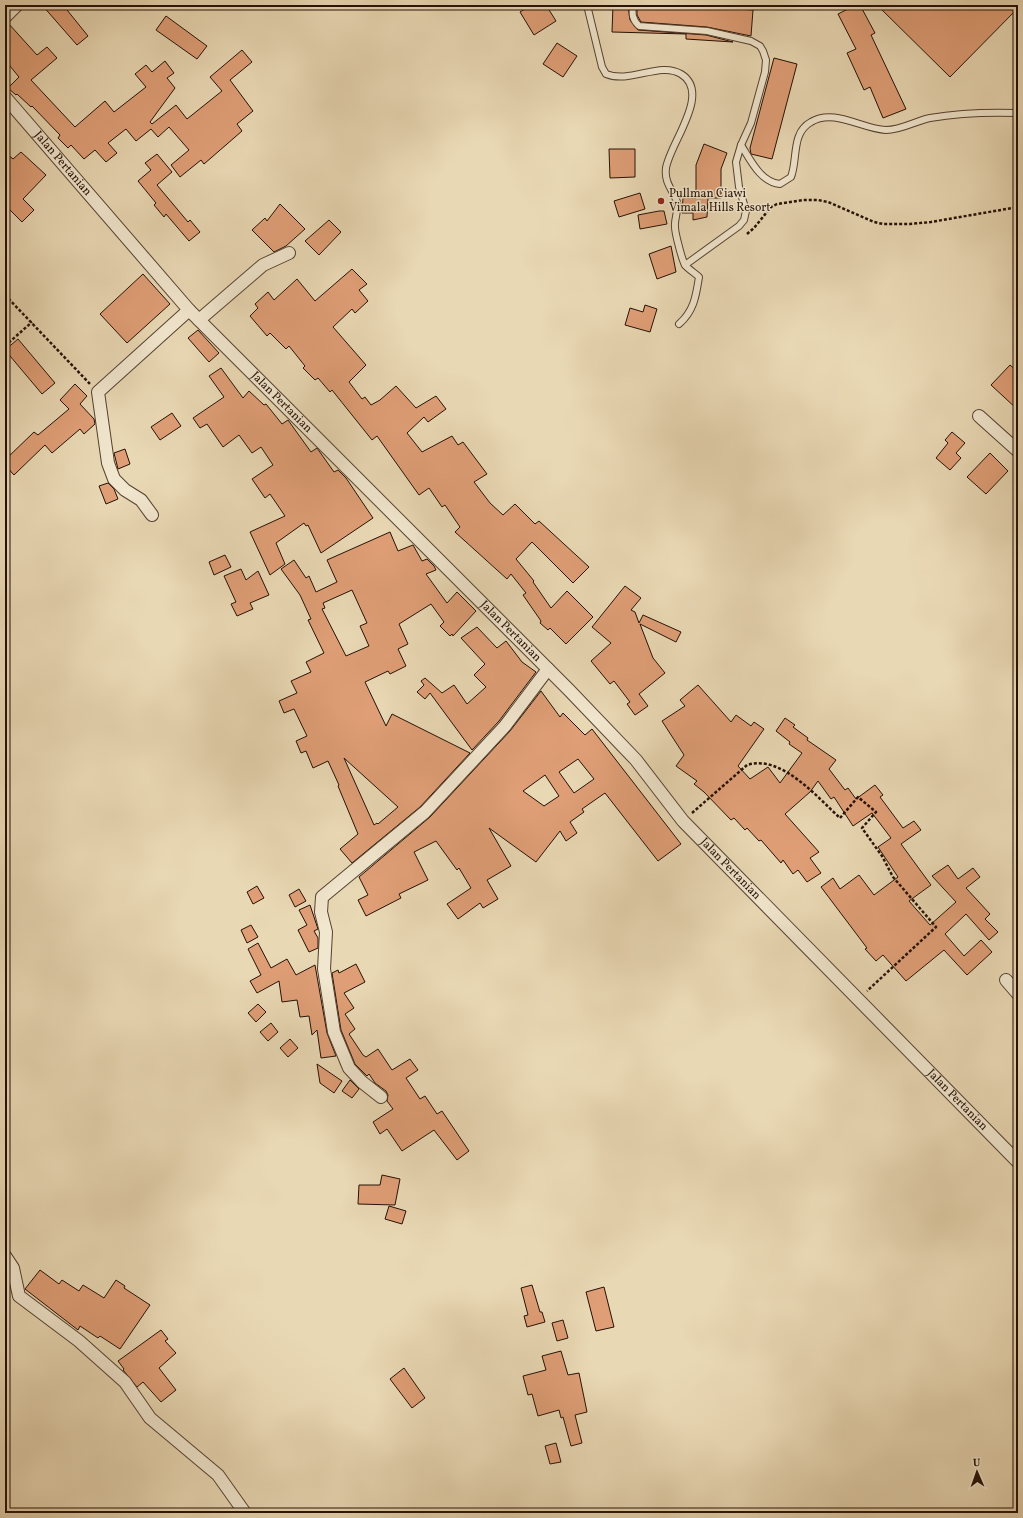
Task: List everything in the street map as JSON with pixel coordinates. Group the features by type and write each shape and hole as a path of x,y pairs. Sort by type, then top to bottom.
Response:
{"street":[{"path":"5,17 17,5"},
{"name":"Jalan Pertanian","path":"5,97 189,310 548,669 636,760 683,821 1018,1162"},
{"path":"199,320 263,265 289,253"},
{"path":"152,515 141,500 125,490 114,479 108,463 98,392 189,310"},
{"path":"979,416 1018,451"},
{"path":"381,1097 362,1082 349,1068 334,1032 324,969 326,932 321,912 322,897 426,812 505,726 548,669"},
{"path":"1006,980 1018,994"},
{"path":"5,1256 13,1268 19,1296 80,1342 125,1382 150,1418 218,1475 245,1513"}],"lane":[{"path":"587,5 602,67 606,74 615,78 669,70 683,75 693,90 692,103 666,167 666,180 677,203 674,228 685,265 699,277 692,311 679,324"},
{"path":"633,5 632,14 634,22 639,26 683,27 751,41 760,46 765,55 765,72 751,123 741,145 735,169 746,211 742,224 685,265"},
{"path":"741,145 760,173 769,181 780,184 791,177 796,145 802,130 811,122 820,118 830,117 876,129 887,130 927,119 966,113 1018,114"}],"path":[{"path":"724,237 732,239 744,236 754,228 771,207 777,204 802,200 828,202 874,222 888,224 931,222 1018,207"},
{"path":"5,295 98,392"},
{"path":"5,346 32,322"},
{"path":"683,821 747,765 754,763 767,764 783,769 840,818 858,797 876,812 862,828 882,856 893,877 936,927 859,999"}],"building":[{"path":"42,5 63,5 88,36 77,45"},
{"path":"531,5 546,5 556,21 534,35 520,12"},
{"path":"613,5 628,5 630,20 638,30 706,35 733,42 686,39 686,34 612,32"},
{"path":"637,5 680,5 753,10 751,36 707,27 641,22 637,15"},
{"path":"856,5 860,5 875,33 871,35 906,109 883,118 870,87 864,90 847,53 856,49 838,14"},
{"path":"877,5 1018,5 1018,8 950,77"},
{"path":"166,16 207,46 197,59 156,30"},
{"path":"8,23 37,55 47,47 57,58 31,80 75,127 105,101 114,112 146,87 135,74 146,65 152,72 165,61 174,73 167,78 175,88 150,122 152,124 176,105 187,119 222,91 210,77 242,50 252,62 230,80 253,111 237,124 242,131 204,164 201,160 180,177 171,165 189,150 169,127 158,137 151,129 136,141 126,129 108,143 117,153 106,162 95,150 84,159 71,145 68,148 58,138 60,135 32,106 31,107 8,88 19,77 5,60 5,24"},
{"path":"557,43 577,56 563,77 543,64"},
{"path":"774,58 797,64 772,159 751,154 750,148"},
{"path":"704,144 727,153 721,169 721,198 708,198 707,217 693,220 693,213 682,213 683,198 696,198 696,165"},
{"path":"609,149 635,149 635,177 610,178"},
{"path":"5,152 13,159 21,152 46,175 23,199 34,210 22,222 5,205"},
{"path":"157,154 172,172 157,185 188,222 190,220 200,232 189,241 166,214 164,217 154,205 156,203 138,181 151,170 145,163"},
{"path":"640,193 645,209 619,217 614,201"},
{"path":"280,204 305,229 286,246 274,252 252,230 265,218 267,221"},
{"path":"664,211 667,224 640,229 638,215"},
{"path":"329,220 341,232 319,255 305,241"},
{"path":"671,246 676,272 657,279 649,254"},
{"path":"352,269 367,284 359,290 368,301 355,313 352,309 333,327 366,365 349,382 362,399 365,397 371,405 380,400 396,386 416,408 436,396 446,409 428,422 424,417 407,433 422,452 452,436 458,445 463,442 487,474 474,482 490,503 503,515 515,504 535,524 539,521 589,567 573,583 532,542 516,559 534,581 533,582 551,608 567,591 593,617 566,644 550,628 548,630 540,623 541,621 523,595 526,593 511,574 507,579 455,532 460,527 445,505 442,507 429,488 419,495 377,436 372,440 332,390 330,392 318,378 315,380 303,368 305,366 289,346 286,349 270,333 267,336 250,316 258,308 255,304 268,292 274,300 297,279 315,301"},
{"path":"143,274 170,304 127,343 100,314"},
{"path":"645,305 657,309 650,332 625,325 630,308 643,312"},
{"path":"198,330 219,353 209,362 188,338"},
{"path":"18,339 55,383 42,394 5,350"},
{"path":"1010,365 1018,372 1018,410 991,385"},
{"path":"221,368 243,398 249,391 264,405 266,404 282,424 288,420 311,452 317,448 334,472 338,470 346,478 373,518 321,553 308,525 306,526 304,523 276,543 285,564 270,575 250,532 285,516 270,494 265,498 252,479 273,465 261,447 252,453 239,435 223,447 207,424 200,428 193,418 224,397 209,376"},
{"path":"75,384 87,396 80,404 94,419 95,424 84,434 80,429 52,453 45,445 14,475 5,465 5,460 34,432 38,435 69,409 60,400"},
{"path":"172,413 181,426 160,440 151,427"},
{"path":"952,432 965,443 956,453 961,458 950,470 936,458 948,443 945,440"},
{"path":"125,449 130,464 118,469 114,453"},
{"path":"990,453 1008,471 986,494 967,477"},
{"path":"108,483 114,489 118,499 106,504 99,486"},
{"path":"390,532 398,551 413,545 422,561 427,559 434,566 436,570 426,574 447,603 457,592 476,611 453,636 452,634 450,636 440,626 444,622 431,604 399,624 408,644 398,649 406,666 390,674 388,671 365,682 386,726 392,714 470,753 420,807 352,863 340,849 358,834 338,786 339,785 328,761 313,768 306,751 301,753 296,741 307,736 294,709 284,713 279,701 297,693 291,681 311,672 306,662 324,653 308,620 311,619 300,595 281,569 294,560 306,578 309,576 316,592 337,582 327,560","holes":["352,590 367,623 360,626 369,646 346,656 322,609 325,608 323,603","344,758 398,807 378,824 377,823 374,825"]},
{"path":"225,555 231,567 214,575 209,562"},
{"path":"241,569 246,580 258,571 269,595 250,603 253,609 237,616 231,604 236,602 224,576"},
{"path":"625,586 641,598 631,610 635,612 639,623 643,615 681,632 676,642 640,624 653,658 665,673 639,694 648,706 635,715 627,704 630,702 614,681 610,684 591,661 611,643 592,627"},
{"path":"477,627 497,648 506,641 522,662 536,672 499,721 472,750 430,693 425,699 417,692 424,685 421,681 425,678 442,693 454,685 467,704 486,687 474,675 485,664 461,638"},
{"path":"698,685 731,722 736,715 751,726 754,722 764,729 738,766 750,779 768,767 780,783 802,753 789,744 790,742 776,731 785,718 795,725 793,727 808,738 807,740 836,760 829,769 845,790 848,788 856,799 875,785 883,795 880,797 903,828 914,821 921,830 901,844 931,885 909,901 930,925 956,902 932,876 948,865 958,879 973,868 980,877 966,888 990,914 985,919 998,932 989,940 966,914 945,934 964,956 981,940 992,952 967,975 944,950 906,981 883,955 876,961 865,949 867,948 821,887 833,878 840,889 859,875 874,895 898,877 878,847 891,838 872,813 853,826 834,797 831,799 818,781 810,792 785,814 819,852 810,858 821,873 807,882 798,870 793,874 783,860 781,863 761,840 759,841 747,828 745,830 734,818 731,820 704,792 694,784 697,781 676,766 684,755 662,721 685,706 680,700"},
{"path":"541,691 560,717 563,713 585,735 592,729 681,844 658,861 605,793 582,809 584,812 570,822 577,833 566,841 560,831 536,862 489,828 511,866 487,880 498,899 483,908 480,903 458,919 447,904 471,888 459,868 457,870 436,841 414,852 428,880 399,894 401,898 366,916 358,900 368,895 359,877 430,817 510,731","holes":["578,759 594,779 574,793 559,772","545,775 559,796 544,806 523,791"]},
{"path":"257,886 264,898 253,904 247,892"},
{"path":"299,889 306,901 295,907 289,895"},
{"path":"310,905 318,929 314,931 318,938 318,948 309,952 298,930 307,925 299,910"},
{"path":"251,925 258,937 247,943 241,930"},
{"path":"258,943 271,968 287,959 296,975 315,965 327,1033 336,1056 321,1058 317,1030 312,1035 309,1016 300,1017 297,1000 282,1002 279,981 257,993 250,981 261,975 248,949"},
{"path":"356,964 365,982 344,993 354,1008 345,1014 355,1029 349,1034 363,1055 366,1057 378,1049 392,1070 410,1059 418,1070 406,1078 420,1099 425,1096 437,1114 442,1111 469,1151 457,1160 434,1130 402,1151 387,1129 380,1134 373,1122 393,1109 387,1101 388,1095 386,1091 375,1083 369,1074 367,1076 355,1064 341,1030 332,973 338,970 339,973"},
{"path":"258,1004 266,1012 256,1022 248,1013"},
{"path":"271,1023 278,1032 268,1041 260,1032"},
{"path":"290,1039 298,1048 288,1057 280,1048"},
{"path":"317,1064 342,1081 334,1093 320,1083"},
{"path":"350,1080 359,1089 352,1098 342,1091"},
{"path":"382,1175 400,1179 395,1205 358,1204 359,1185 380,1185"},
{"path":"389,1206 406,1211 402,1224 385,1219"},
{"path":"40,1270 59,1284 62,1280 79,1291 83,1285 104,1298 116,1280 125,1286 124,1288 150,1305 120,1349 100,1336 98,1338 80,1326 78,1330 25,1289"},
{"path":"532,1285 540,1312 542,1312 545,1322 527,1327 524,1316 528,1315 521,1288"},
{"path":"604,1287 614,1327 596,1331 586,1292"},
{"path":"563,1320 568,1338 557,1341 552,1323"},
{"path":"161,1330 168,1339 165,1341 176,1353 159,1368 176,1390 161,1402 143,1382 137,1387 123,1370 124,1369 118,1361"},
{"path":"561,1351 568,1375 579,1373 587,1412 575,1415 582,1443 571,1446 563,1417 561,1418 559,1410 538,1416 532,1394 528,1395 523,1376 546,1370 542,1356"},
{"path":"404,1368 425,1398 412,1408 390,1379"},
{"path":"556,1443 561,1462 550,1464 545,1446"}],"place":[{"name":"Pullman Ciawi Vimala Hills Resort","path":"661,201"}]}
